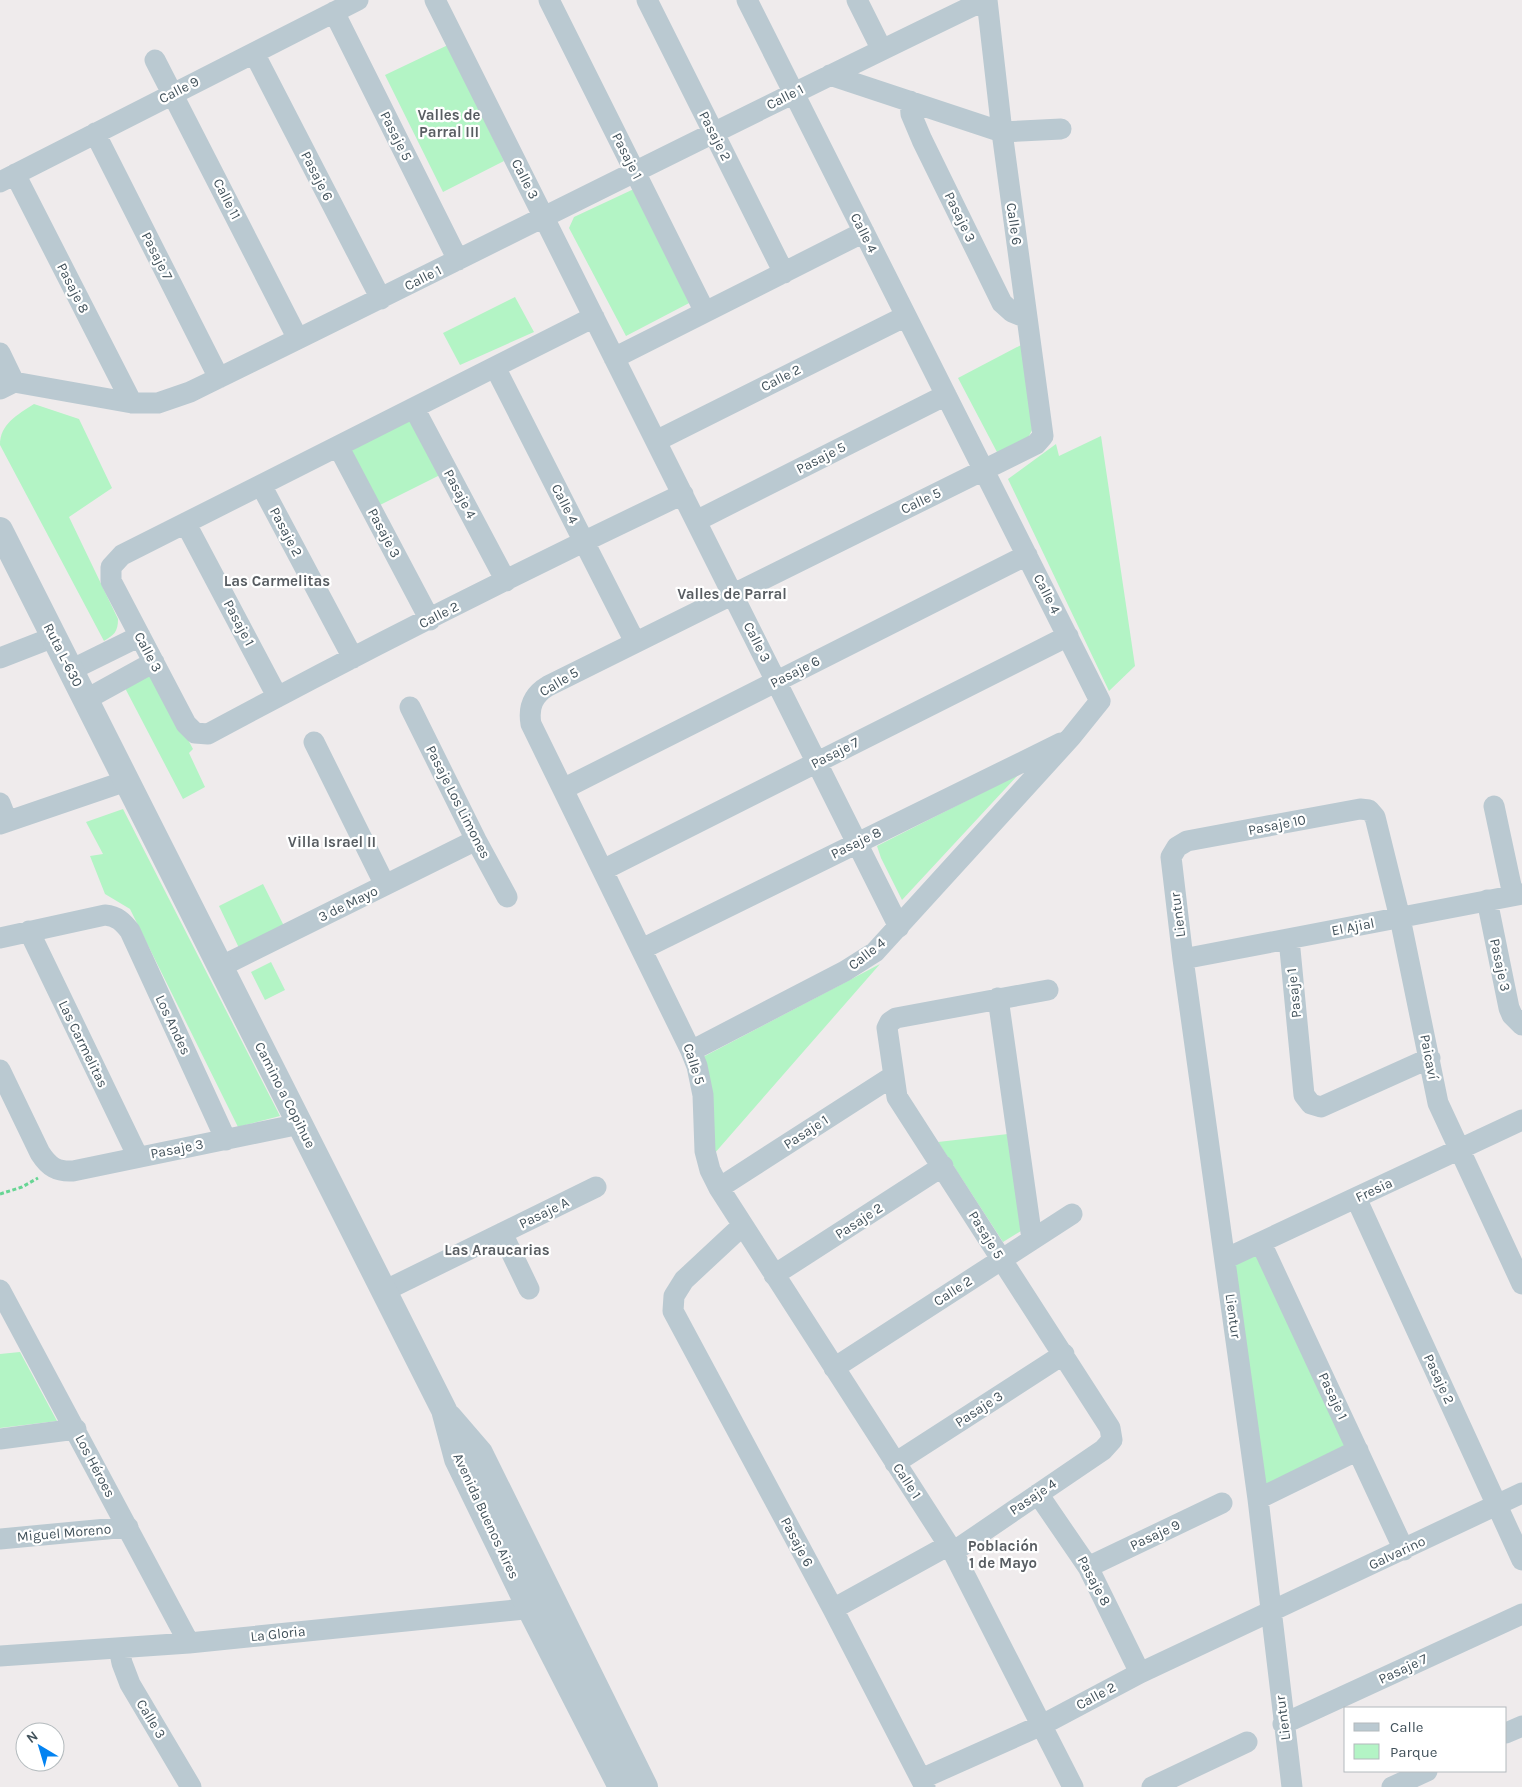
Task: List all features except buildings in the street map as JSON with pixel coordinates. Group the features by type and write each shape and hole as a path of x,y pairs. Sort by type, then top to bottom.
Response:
{"street":[{"name":"Calle 9","path":"7,178 358,0"},
{"name":"Calle 3","path":"435,0 899,927"},
{"name":"Pasaje 1","path":"550,0 705,312"},
{"name":"Pasaje 2","path":"647,0 784,273"},
{"name":"Calle 4","path":"691,1051 860,963 875,952 1071,737 1100,700 747,0"},
{"path":"857,0 882,50"},
{"name":"Calle 1","path":"7,386 132,403 158,403 190,392 544,218 793,92 882,50 958,6 986,0"},
{"name":"Calle 6","path":"986,0 1043,436 1036,444"},
{"name":"Pasaje 5","path":"334,12 458,260"},
{"name":"Pasaje 6","path":"254,53 380,299"},
{"name":"Calle 11","path":"155,60 298,339"},
{"path":"830,75 1002,132 1061,129"},
{"name":"Pasaje 3","path":"910,102 912,114 922,140 1002,303 1012,312 1027,318"},
{"name":"Pasaje 7","path":"95,133 219,378"},
{"name":"Pasaje 8","path":"7,178 132,403"},
{"path":"614,358 864,232"},
{"name":"Calle 2","path":"656,441 906,316"},
{"path":"186,524 594,317"},
{"path":"0,353 7,386"},
{"name":"Calle 4","path":"494,367 635,642"},
{"name":"Pasaje 5","path":"696,521 946,395"},
{"name":"Pasaje 4","path":"414,408 506,581"},
{"name":"Calle 5","path":"719,1188 710,1170 705,1151 703,1095 697,1066 642,949 531,724 530,709 532,702 541,690 548,686 1036,444"},
{"name":"Pasaje 3","path":"338,446 430,620"},
{"name":"Pasaje 2","path":"261,485 353,658"},
{"name":"Calle 2","path":"195,733 208,734 277,696 584,541 682,494"},
{"name":"Calle 3","path":"186,524 122,555 111,567 111,581 186,724 195,733"},
{"name":"Pasaje 1","path":"186,524 277,696"},
{"name":"Ruta L-630","path":"0,530 126,780"},
{"name":"Pasaje 6","path":"563,789 1027,555"},
{"path":"70,670 140,636"},
{"name":"Pasaje 7","path":"603,870 1068,636"},
{"path":"0,658 54,637"},
{"path":"85,700 154,662"},
{"name":"Pasaje Los Limones","path":"410,707 476,840 507,897"},
{"name":"Pasaje 8","path":"642,949 1071,737"},
{"path":"314,742 385,885"},
{"path":"2,816 126,780"},
{"name":"Camino a Copihue","path":"126,780 444,1410"},
{"path":"1494,806 1518,895"},
{"name":"Pasaje 10","path":"1177,847 1187,841 1360,809 1369,810 1375,817"},
{"name":"Paicaví","path":"1375,817 1400,918 1438,1103 1522,1284"},
{"name":"3 de Mayo","path":"220,967 476,840"},
{"name":"Lientur","path":"1177,847 1171,857 1183,959 1258,1499 1292,1787"},
{"name":"El Ajial","path":"1183,959 1518,895"},
{"name":"Pasaje 3","path":"1487,900 1509,1008 1512,1015 1522,1025"},
{"name":"Los Andes","path":"29,931 105,915 114,916 123,922 130,931 226,1140"},
{"path":"0,938 29,931"},
{"name":"Las Carmelitas","path":"29,931 138,1157"},
{"name":"Pasaje 1","path":"1289,939 1304,1095 1311,1104 1321,1107 1430,1058"},
{"path":"1032,1239 998,998 1048,990"},
{"name":"Pasaje 5","path":"998,998 896,1018 890,1022 887,1028 892,1076 897,1097 1064,1354 1110,1428 1112,1440"},
{"path":"0,1070 40,1153 54,1169"},
{"name":"Pasaje 1","path":"719,1188 892,1076"},
{"name":"Fresia","path":"1225,1260 1522,1120"},
{"name":"Pasaje 3","path":"54,1169 62,1172 73,1171 300,1124"},
{"name":"Pasaje 2","path":"774,1275 943,1166"},
{"name":"Pasaje A","path":"384,1291 596,1187"},
{"name":"Calle 1","path":"719,1188 951,1549 1074,1787"},
{"name":"Pasaje 2","path":"1356,1198 1522,1560"},
{"name":"Calle 2","path":"834,1368 1072,1214"},
{"name":"Pasaje 6","path":"742,1226 684,1280 674,1296 673,1311 833,1609 923,1783"},
{"path":"502,1234 529,1289"},
{"name":"Pasaje 1","path":"1261,1243 1404,1550"},
{"name":"Los Héroes","path":"1,1294 76,1429 189,1643"},
{"name":"Pasaje 3","path":"895,1463 1064,1354"},
{"name":"Avenida Buenos Aires","path":"444,1410 480,1453 645,1787"},
{"name":"Avenida Buenos Aires","path":"444,1410 457,1459 621,1787"},
{"path":"0,1439 76,1429"},
{"name":"Pasaje 4","path":"833,1609 951,1549 1103,1450 1112,1440"},
{"path":"1258,1499 1358,1450"},
{"name":"Galvarino","path":"1270,1612 1522,1493"},
{"name":"Pasaje 8","path":"1038,1494 1088,1567 1140,1673"},
{"name":"Pasaje 9","path":"1088,1567 1222,1503"},
{"name":"Miguel Moreno","path":"0,1539 128,1527"},
{"name":"La Gloria","path":"0,1656 189,1643 556,1606"},
{"name":"Calle 2","path":"923,1783 1042,1725 1140,1673 1270,1612"},
{"name":"Pasaje 7","path":"1284,1724 1522,1614"},
{"name":"Calle 3","path":"119,1648 122,1663 130,1684 191,1787"},
{"path":"1507,1733 1522,1726"},
{"path":"1152,1787 1247,1742"},
{"path":"1392,1787 1425,1772"}],"path":[{"path":"0,1194 22,1186 54,1169"}],"green space":[{"path":"448,45 504,161 443,192 385,75"},
{"path":"636,188 693,301 626,336 569,228 574,217"},
{"path":"515,297 534,332 460,365 443,333"},
{"path":"1023,344 1032,430 1027,440 998,454 958,378"},
{"path":"34,404 79,419 112,488 69,517 118,619 115,633 104,641 0,445 6,426 16,416"},
{"path":"412,414 442,474 376,507 345,449"},
{"path":"1101,436 1135,666 1109,691 1008,479 1056,444 1059,456"},
{"path":"148,676 156,680 193,749 189,753 205,787 183,799 125,688"},
{"path":"1019,774 902,900 877,846"},
{"path":"123,809 280,1116 238,1127 130,909 105,894 90,856 103,854 86,822"},
{"path":"263,884 284,926 239,948 219,906"},
{"path":"271,962 285,990 265,1000 251,972"},
{"path":"880,964 714,1154 703,1057"},
{"path":"1008,1134 1021,1231 1003,1242 938,1142"},
{"path":"1259,1249 1352,1448 1262,1492 1230,1262"},
{"path":"20,1352 57,1421 0,1428 0,1354"}],"district":[{"name":"Valles de Parral III","path":"449,124"},
{"name":"Las Carmelitas","path":"277,581"},
{"name":"Valles de Parral","path":"732,594"},
{"name":"Villa Israel II","path":"332,842"},
{"name":"Las Araucarias","path":"497,1250"},
{"name":"Población 1 de Mayo","path":"1003,1554"}]}
